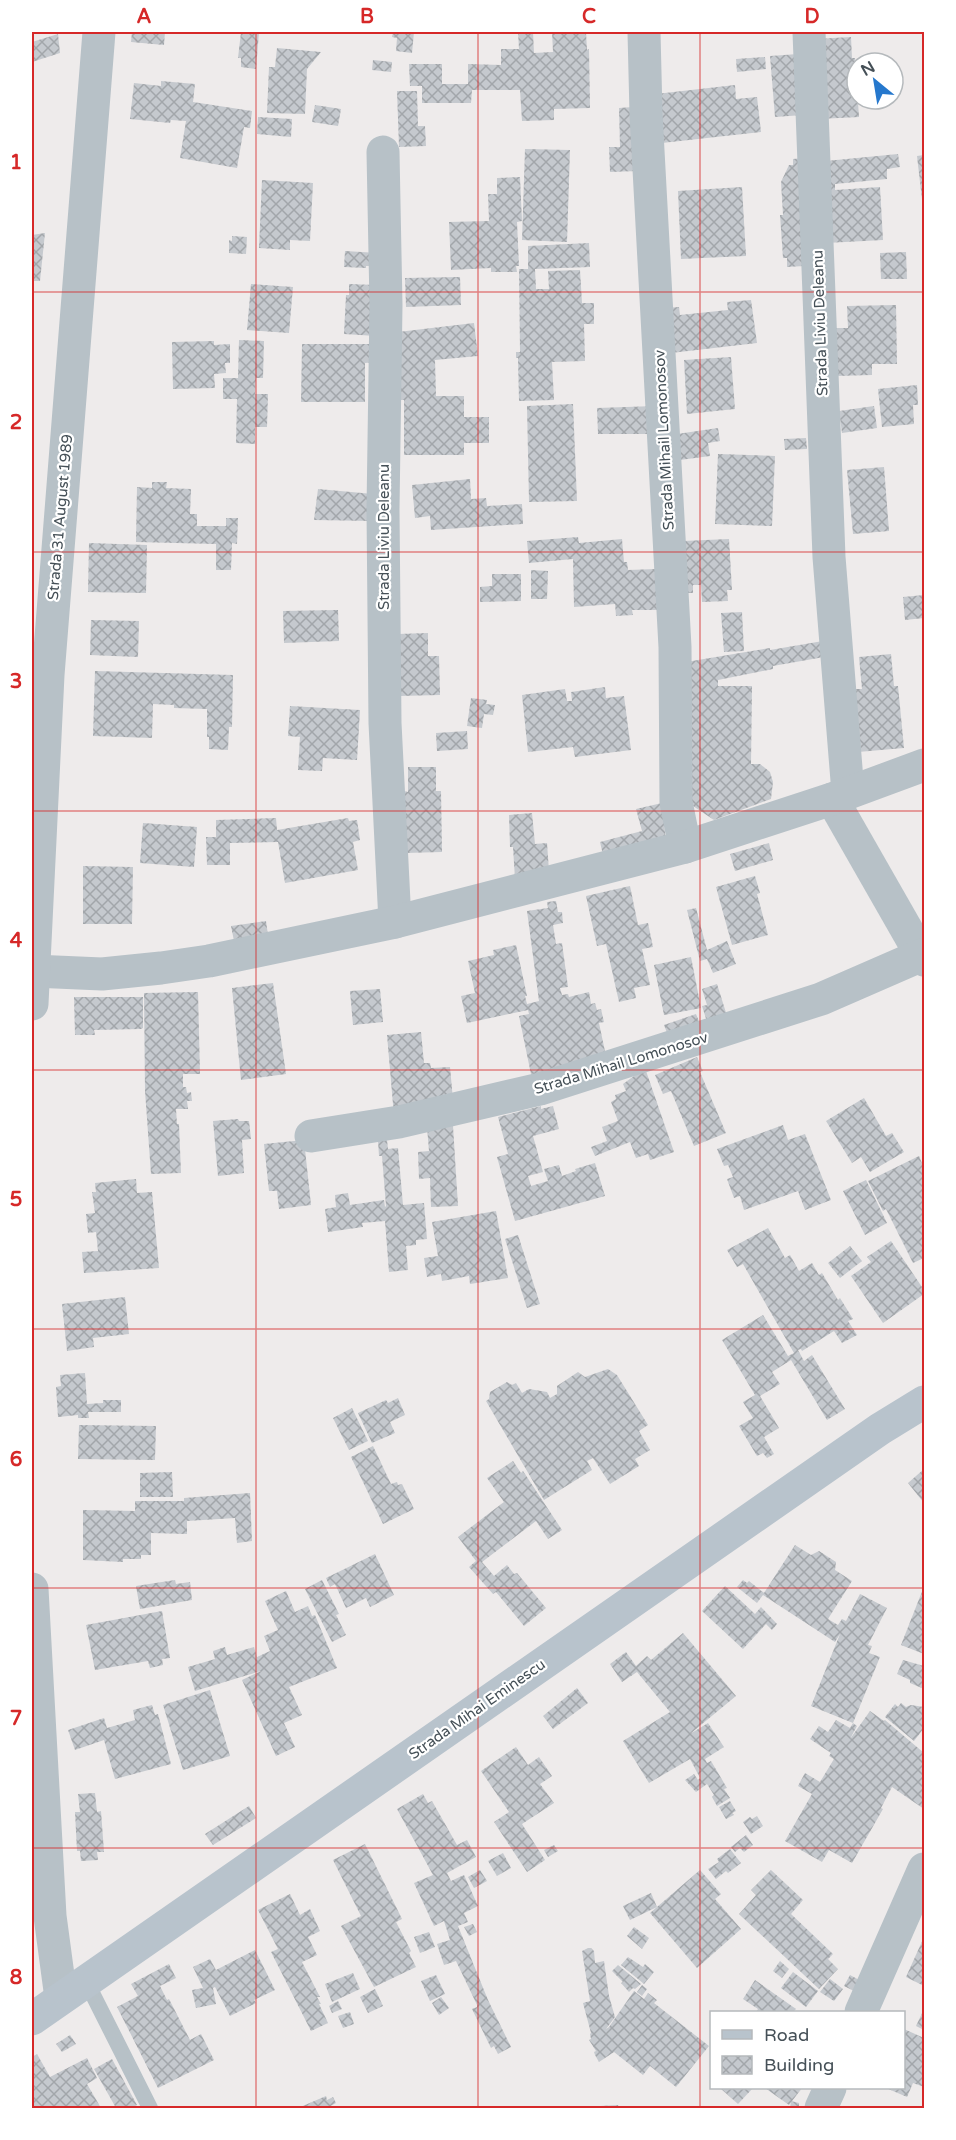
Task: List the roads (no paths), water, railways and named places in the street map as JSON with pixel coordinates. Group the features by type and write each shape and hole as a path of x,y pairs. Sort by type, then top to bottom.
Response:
{"main road":[{"name":"Strada Mihai Eminescu","path":"32,2019 870,1435 924,1402"}],"street":[{"name":"Strada 31 August 1989","path":"32,1004 40,676 99,32"},
{"name":"Strada Mihail Lomonosov","path":"644,32 646,114 675,647 676,802 685,847"},
{"name":"Strada Liviu Deleanu","path":"809,32 840,796"},
{"name":"Strada Liviu Deleanu","path":"383,152 386,305 383,509 385,723 395,922"},
{"path":"33,971 102,974 161,968 395,922 685,847 840,796 924,765"},
{"name":"Strada Mihail Lomonosov","path":"311,1136 399,1122 540,1089 821,999 923,957 840,796"},
{"path":"32,1589 50,1916 73,1989"},
{"path":"862,2011 924,1869"},
{"path":"821,2109 830,2089"}],"lane":[{"path":"73,1989 150,2109"}]}
